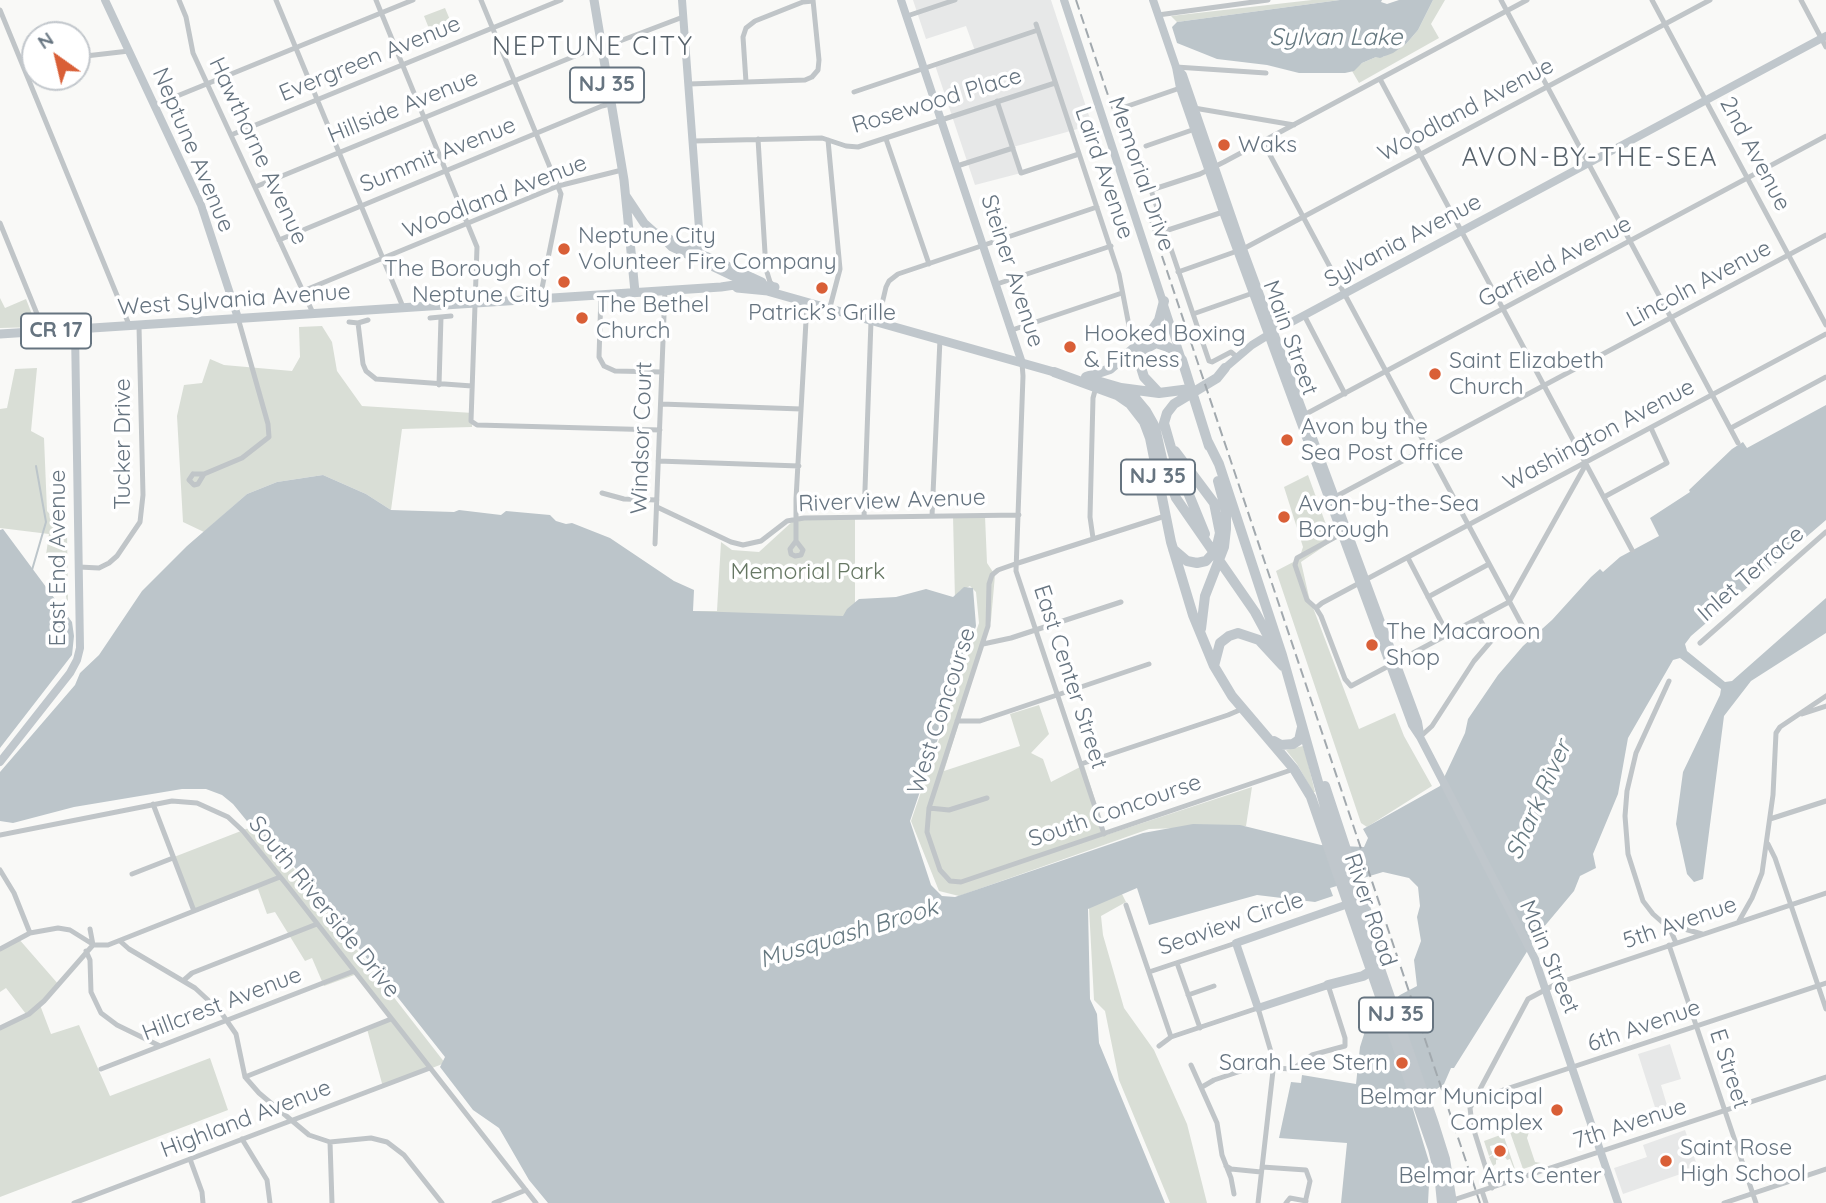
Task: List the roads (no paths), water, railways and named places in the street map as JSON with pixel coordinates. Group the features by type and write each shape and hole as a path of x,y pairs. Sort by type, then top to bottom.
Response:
{"highway":[{"path":"1086,377 1110,369 1148,336 1159,320 1164,301"},
{"path":"1159,393 1147,381 1139,361 1142,352 1151,344 1168,347 1182,360 1226,511 1224,547 1205,596 1201,634"},
{"path":"1209,544 1169,443 1164,422 1178,397 1225,368"},
{"name":"NJ 35","path":"1055,372 1086,377 1121,388 1141,404 1151,420 1172,490 1267,632 1286,669 1331,828 1445,1159 1452,1203"},
{"name":"NJ 35","path":"1055,372 1124,399 1144,422 1150,438 1182,584 1214,666 1241,709 1294,769 1331,828"},
{"path":"1121,388 1178,397"},
{"path":"1208,442 1219,464 1286,669"},
{"path":"1169,443 1214,503 1220,533 1216,550 1209,559 1201,563 1187,561 1173,548"},
{"path":"1214,666 1218,648 1224,639 1232,634 1242,633 1259,640 1286,669"},
{"path":"1295,702 1331,828 1362,894 1380,951 1380,964 1373,972 1328,985"},
{"path":"1267,737 1281,745 1293,744 1301,734 1302,725"},
{"name":"River Road","path":"1331,828 1348,904 1433,1149 1444,1203"}],"main road":[{"name":"NJ 35","path":"594,0 625,195 644,223 672,247 753,281"},
{"path":"625,195 635,292"},
{"path":"629,234 644,223"},
{"name":"NJ 35","path":"663,238 753,281"},
{"name":"West Sylvania Avenue","path":"721,287 753,281 771,289"},
{"name":"West Sylvania Avenue","path":"0,334 665,290 721,287 771,289"},
{"name":"NJ 35","path":"771,289 809,298 830,307"},
{"name":"NJ 35","path":"771,289 807,303 830,307 1055,372"}],"street":[{"name":"Neptune Avenue","path":"104,0 201,205 238,318"},
{"name":"Hawthorne Avenue","path":"179,0 186,17 193,53 313,313"},
{"path":"276,0 403,307"},
{"path":"376,0 478,253 471,421 477,425 660,430"},
{"path":"155,105 413,0"},
{"path":"481,0 561,194 540,298"},
{"name":"Evergreen Avenue","path":"231,135 561,0"},
{"path":"682,0 700,242 698,253"},
{"name":"Steiner Avenue","path":"901,0 1022,363 1016,568"},
{"path":"907,16 955,0"},
{"name":"Memorial Drive","path":"1064,0 1182,360"},
{"name":"Main Street","path":"1153,0 1195,129 1302,416 1412,725 1535,959 1618,1203"},
{"path":"1158,15 1219,3 1268,0"},
{"path":"1502,0 1738,443"},
{"path":"1237,357 1231,352 1211,362 1151,190 1211,168 1263,142 1527,0"},
{"name":"2nd Avenue","path":"1652,0 1826,325"},
{"name":"Woodland Avenue","path":"1178,272 1241,250 1710,0"},
{"path":"1801,0 1824,41"},
{"path":"689,84 805,80 816,74 819,60 813,1 803,2 755,21 746,28 743,37 746,82"},
{"path":"0,10 21,60"},
{"name":"Hillside Avenue","path":"255,187 514,81 683,17"},
{"name":"Laird Avenue","path":"924,68 1037,27 1111,246 1131,336"},
{"name":"Sylvania Avenue","path":"1225,368 1271,334 1304,315 1706,100 1824,41"},
{"path":"91,55 130,51"},
{"path":"1176,67 1266,73"},
{"path":"854,92 924,68"},
{"path":"1380,79 1632,550"},
{"name":"Rosewood Place","path":"693,141 814,138 852,147 886,139 1055,83"},
{"path":"1125,107 1183,87"},
{"name":"Main Street","path":"1183,87 1194,108 1223,212 1241,250 1252,293 1271,334"},
{"path":"34,91 135,326"},
{"path":"998,102 1021,173 1079,154"},
{"name":"Summit Avenue","path":"279,240 610,104"},
{"path":"1194,108 1294,125"},
{"path":"1146,146 1195,129"},
{"name":"Garfield Avenue","path":"1302,416 1826,136"},
{"path":"758,139 766,269 771,289"},
{"path":"886,139 929,264"},
{"path":"828,140 840,269 830,307"},
{"path":"1263,142 1529,638"},
{"path":"957,166 1013,148"},
{"name":"Woodland Avenue","path":"303,291 558,186 622,170"},
{"path":"864,517 875,320 889,281 898,274 1097,207"},
{"path":"1165,231 1223,212"},
{"path":"0,223 44,331"},
{"name":"Lincoln Avenue","path":"1331,499 1826,235"},
{"path":"997,284 1111,246"},
{"path":"753,281 763,277 766,269"},
{"name":"Windsor Court","path":"656,544 665,290"},
{"path":"1012,330 1122,293"},
{"path":"1193,314 1252,293"},
{"path":"601,294 599,357 604,366 615,371 662,372"},
{"path":"796,541 807,303"},
{"path":"1304,315 1345,394"},
{"path":"430,318 451,316"},
{"path":"439,385 440,317"},
{"path":"204,474 242,458 266,442 270,432 238,318"},
{"path":"349,322 368,320"},
{"path":"358,323 364,368 376,379 472,386"},
{"name":"Tucker Drive","path":"79,567 99,568 109,564 140,522 143,495 135,326"},
{"name":"East End Avenue","path":"1,761 78,660 81,635 75,330"},
{"name":"Washington Avenue","path":"1316,608 1826,334"},
{"path":"932,516 940,339"},
{"path":"353,353 362,352"},
{"path":"1731,428 1826,377"},
{"path":"1093,538 1090,517 1093,398 1096,387"},
{"path":"661,404 801,409"},
{"path":"1604,497 1667,463 1651,428"},
{"path":"659,461 799,466"},
{"path":"1341,534 1296,559 1295,565 1307,600 1316,608 1348,685 1353,685 1509,602 1586,464"},
{"path":"601,493 657,503"},
{"name":"Main Street","path":"1331,499 1341,534 1362,582"},
{"name":"Riverview Avenue","path":"657,503 731,542 743,545 761,541 780,525 796,519 1019,515"},
{"path":"1016,568 1093,538 1165,516"},
{"name":"Inlet Terrace","path":"1700,643 1826,532"},
{"path":"1408,558 1448,635"},
{"path":"1428,597 1489,564"},
{"name":"East Center Street","path":"1016,568 1104,834"},
{"name":"West Concourse","path":"947,880 940,870 927,832 929,808 988,626 989,580 995,572 1016,568"},
{"path":"983,644 1035,630 1121,601"},
{"path":"1420,737 1432,726 1474,661 1492,640 1479,618"},
{"path":"957,720 980,721 1149,664"},
{"path":"1669,681 1636,753 1627,791 1625,816 1628,854 1643,901 1670,929 1672,944"},
{"path":"1739,921 1758,885 1767,843 1776,733 1780,727 1826,696"},
{"path":"1795,716 1826,706"},
{"path":"1080,764 1241,709"},
{"name":"South Concourse","path":"947,880 961,882 1294,769"},
{"path":"929,808 949,810 987,798"},
{"path":"1770,819 1826,801"},
{"name":"South Riverside Drive","path":"0,835 153,804 188,802 222,813 243,831 537,1203"},
{"path":"153,804 194,911"},
{"path":"1767,843 1775,858 1826,1009"},
{"path":"132,874 173,858"},
{"path":"0,870 14,894 30,933"},
{"path":"0,949 30,933 64,928 93,945 108,945 280,877"},
{"name":"5th Avenue","path":"1546,988 1826,893"},
{"name":"Seaview Circle","path":"1171,1037 1149,972 1348,904"},
{"path":"1126,905 1149,972"},
{"path":"1661,921 1702,934"},
{"path":"184,980 192,973 317,924"},
{"path":"90,929 93,945"},
{"path":"120,941 205,996 236,1034 245,1077 259,1093 309,1135 330,1143 372,1138 387,1142 404,1155 442,1203"},
{"path":"1236,943 1272,1054 1274,1068 1258,1203"},
{"name":"E Street","path":"1672,944 1696,1027 1756,1203"},
{"path":"0,1028 38,1007 93,945"},
{"path":"86,951 90,960 90,992 98,1009 108,1019 160,1046"},
{"path":"1177,963 1200,1028"},
{"name":"Hillcrest Avenue","path":"101,1069 354,971"},
{"name":"6th Avenue","path":"1473,1100 1826,983"},
{"path":"1159,1046 1171,1037 1328,985 1345,1046 1307,1057 1293,1069 1253,1067 1214,1080 1202,1087"},
{"path":"1188,995 1214,986"},
{"path":"1492,1188 1470,1115 1473,1100 1523,1006 1528,999 1546,988"},
{"path":"245,1077 391,1019"},
{"path":"1191,1065 1217,1123 1222,1155 1234,1194"},
{"name":"Highland Avenue","path":"74,1203 430,1068"},
{"name":"7th Avenue","path":"1444,1203 1826,1077"},
{"path":"242,1139 267,1180 270,1203"},
{"path":"330,1143 332,1203"},
{"path":"190,1159 202,1192 203,1203"},
{"path":"1226,1166 1231,1169 1306,1170 1310,1181 1306,1202 1290,1198 1286,1203"},
{"path":"1724,1203 1826,1169"},
{"path":"495,1203 526,1190"},
{"path":"1482,1191 1486,1203"},
{"path":"1466,1195 1469,1203"}],"water":[{"name":"Sylvan Lake","path":"1340,0 1382,0 1381,2 1387,4 1399,0 1433,0 1418,30 1406,44 1393,53 1376,57 1362,63 1354,71 1345,73 1299,73 1267,65 1217,59 1177,43 1172,27 1177,22"},
{"path":"1826,405 1826,520 1685,644 1687,651 1725,682 1732,681 1826,598 1826,633 1751,681 1724,716 1703,879 1694,882 1687,874 1676,824 1683,772 1721,689 1680,658 1673,660 1628,738 1618,794 1593,854 1596,868 1580,876 1574,891 1538,934 1454,1068 1451,1068 1444,1084 1412,1106 1430,1165 1428,1203 1341,1203 1347,1143 1279,1138 1291,1082 1301,1083 1302,1075 1356,1084 1360,1047 1372,1018 1400,995 1417,986 1414,960 1421,941 1417,917 1420,906 1418,887 1409,878 1383,872 1330,888 1333,896 1315,902 1257,895 1149,925 1137,888 1088,909 1090,999 1097,1014 1099,1043 1165,1203 548,1203 529,1180 499,1128 473,1110 440,1067 445,1057 285,855 276,855 233,804 222,795 206,789 182,789 74,807 13,823 0,821 0,772 75,685 80,673 99,655 142,591 187,546 247,494 277,482 323,475 366,494 391,510 459,510 501,515 506,511 550,515 556,521 572,523 610,538 674,581 694,590 693,611 843,616 859,599 896,597 926,589 953,597 964,587 973,588 976,626 910,821 931,885 942,896 955,897 1143,833 1193,824 1240,825 1321,845 1364,847 1368,838 1363,829 1440,786 1465,733 1468,719 1498,675 1523,646 1552,620 1600,569 1603,572 1620,557 1659,536 1650,518 1690,492 1689,490 1732,449 1743,442 1747,448"},
{"path":"3,529 72,622 74,636 72,655 0,748 0,530"}],"waterway":[{"path":"32,570 46,522 36,466"}],"railway":[{"path":"1076,0 1480,1203"}],"place":[{"name":"Waks","path":"1224,145"},
{"name":"Neptune City Volunteer Fire Company","path":"564,249"},
{"name":"The Borough of Neptune City","path":"564,282"},
{"name":"Patrick’s Grille","path":"822,288"},
{"name":"The Bethel Church","path":"582,318"},
{"name":"Hooked Boxing & Fitness","path":"1070,347"},
{"name":"Saint Elizabeth Church","path":"1435,374"},
{"name":"Avon by the Sea Post Office","path":"1287,440"},
{"name":"Avon-by-the-Sea Borough","path":"1284,517"},
{"name":"The Macaroon Shop","path":"1372,645"},
{"name":"Sarah Lee Stern","path":"1402,1063"},
{"name":"Belmar Municipal Complex","path":"1557,1110"},
{"name":"Belmar Arts Center","path":"1500,1151"},
{"name":"Saint Rose High School","path":"1666,1161"}],"district":[{"name":"NEPTUNE CITY","path":"593,47"},
{"name":"AVON-BY-THE-SEA","path":"1590,158"}],"park label":[{"name":"Memorial Park","path":"808,572"}],"water label":[{"name":"Shark River","path":"1539,800"},
{"name":"Musquash Brook","path":"849,934"}]}
